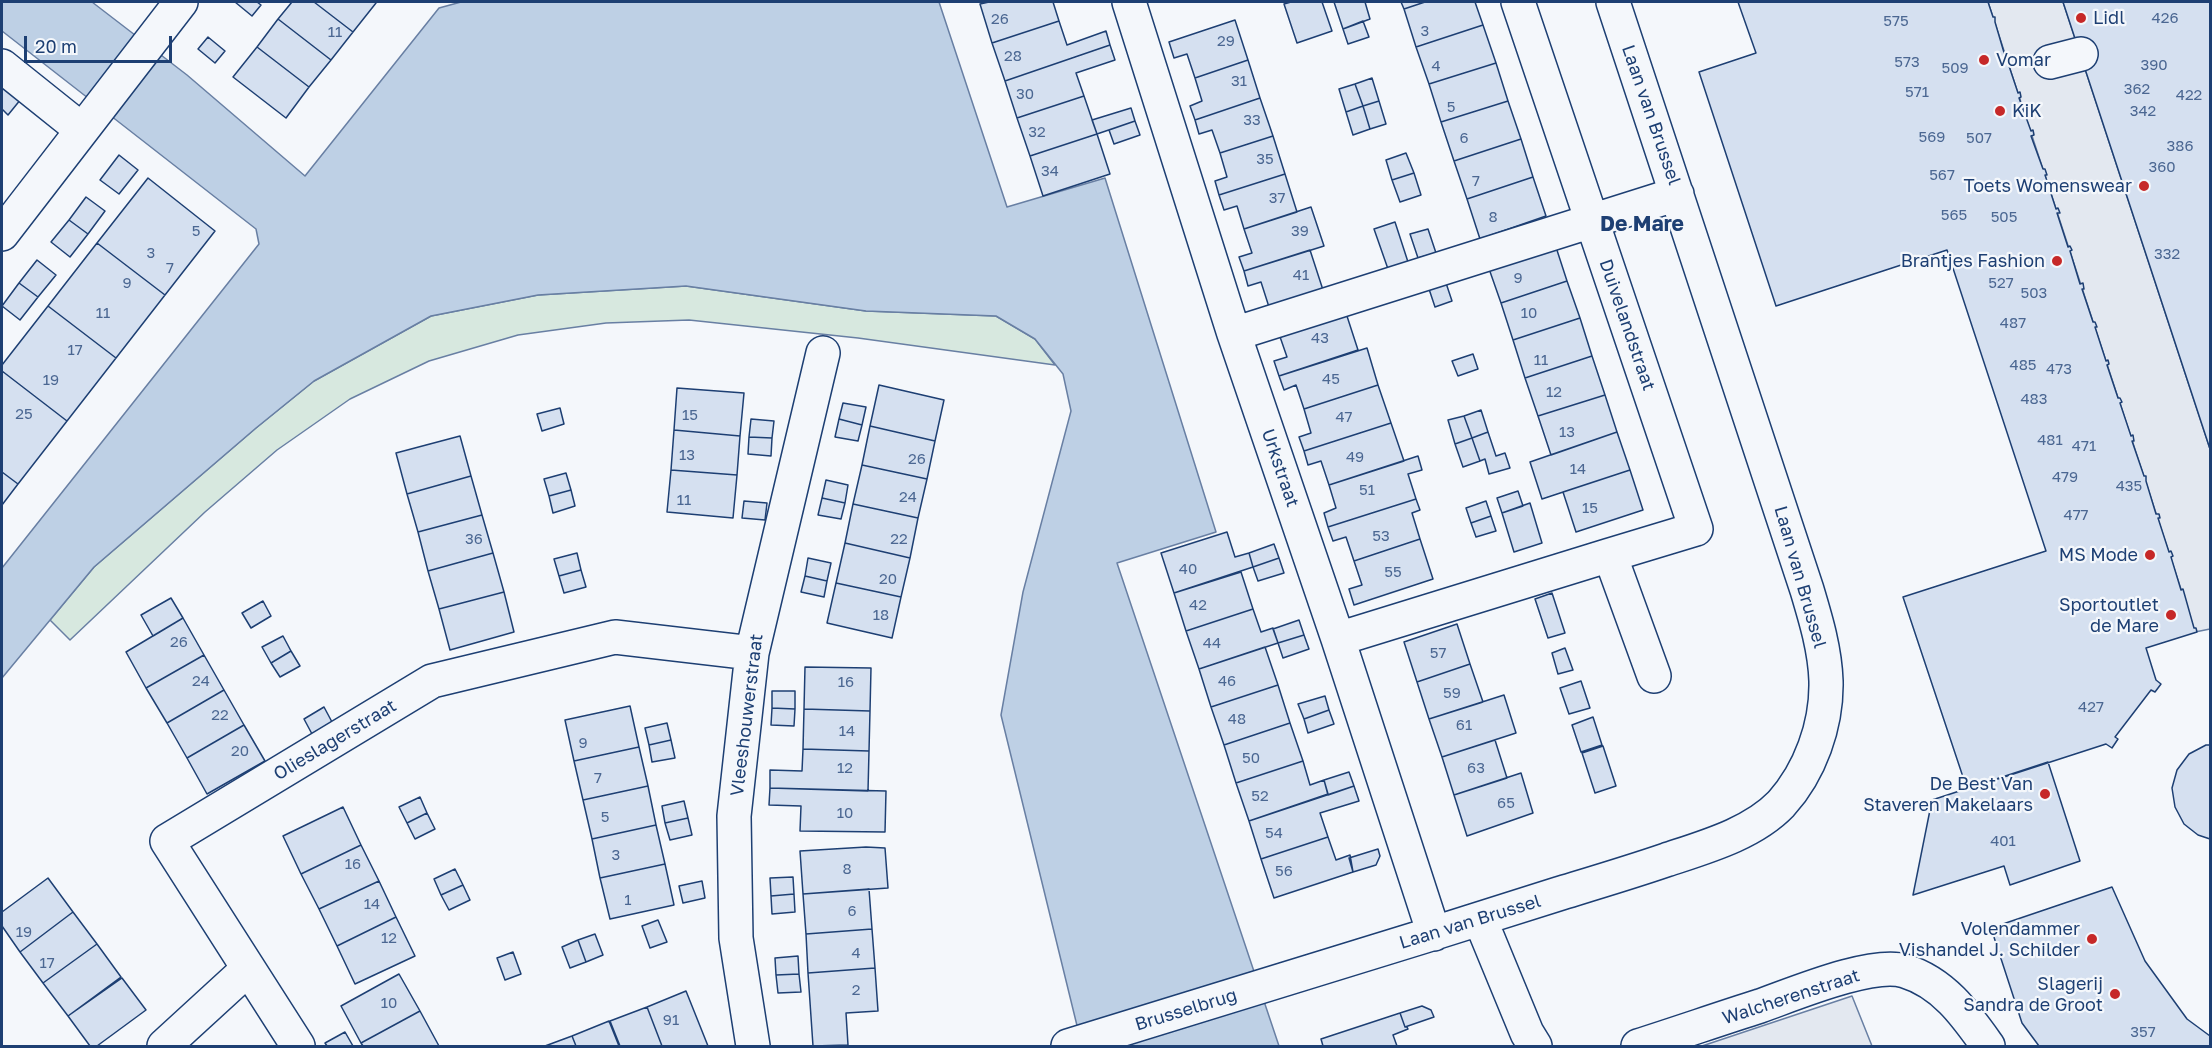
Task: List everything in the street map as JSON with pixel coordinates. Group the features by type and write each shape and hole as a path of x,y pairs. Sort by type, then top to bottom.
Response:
{"street":[{"path":"2,234 181,2"},
{"name":"Urkstraat","path":"1129,2 1234,334 1338,639 1434,934"},
{"name":"Duivelandstraat","path":"1338,639 1696,529 1518,2"},
{"name":"Laan van Brussel","path":"1270,984 1698,849 1767,817 1793,789 1804,770 1821,725 1826,682 1821,639 1812,606 1613,2"},
{"path":"2,66 88,122"},
{"path":"1234,334 1677,194"},
{"name":"Vleeshouwerstraat","path":"753,1047 736,938 734,816 752,653 823,353"},
{"path":"1610,555 1654,676"},
{"name":"Olieslagerstraat","path":"298,1047 167,841 432,681 615,637 752,653"},
{"path":"1480,919 1527,1033 1535,1047"},
{"path":"164,1047 248,969"},
{"name":"Walcherenstraat","path":"1638,1047 1843,978 1888,969 1904,970 1932,983 1952,999 1988,1047"},
{"name":"Brusselbrug","path":"1068,1047 1270,984"}],"shaded area":[{"path":"1988,2 2063,2 2210,449 2210,629 2195,632"},
{"path":"686,286 866,311 996,316 1035,339 1055,365 858,338 689,320 606,323 518,335 429,361 350,399 277,450 205,512 70,640 50,620 94,567 314,381 431,316 538,295"},
{"path":"1852,996 1872,1046 1702,1046"}],"water":[{"path":"2,2 92,2 187,75 305,176 439,8 461,2 939,2 1007,207 1105,178 1216,532 1117,563 1279,1046 1082,1046 1001,715 1023,592 1071,411 1063,374 1035,339 996,316 866,311 686,286 538,295 431,316 314,381 256,428 94,567 2,678 2,568 259,244 256,229 2,31"}],"building":[{"path":"235,2 257,2 261,5 252,16"},
{"path":"292,2 314,2 353,32 331,60 278,19"},
{"path":"314,2 375,2 376,3 353,32"},
{"path":"1053,2 1059,21 992,43 980,4"},
{"path":"1322,2 1332,31 1297,43 1284,4"},
{"path":"1334,2 1365,2 1370,19 1343,29"},
{"path":"1401,2 1425,2 1404,9"},
{"path":"1425,2 1475,2 1483,25 1416,47 1404,9"},
{"path":"1738,2 1988,2 1993,17 1995,17 2005,56 2008,55 2007,60 2018,93 2020,92 2021,97 2019,98 2031,131 2033,130 2034,135 2031,136 2043,169 2045,169 2056,209 2058,208 2060,213 2057,213 2068,247 2070,246 2072,250 2070,251 2080,284 2083,283 2084,289 2082,289 2093,322 2097,327 2095,327 2106,361 2108,360 2107,365 2118,398 2122,402 2120,403 2131,436 2133,435 2134,441 2132,441 2144,476 2146,476 2156,514 2159,514 2160,518 2158,518 2169,552 2171,551 2173,556 2171,557 2181,590 2183,589 2197,632 2146,648 2156,680 2161,684 2155,692 2151,690 2115,737 2118,739 2112,748 2106,744 1967,789 1903,597 2046,551 1947,250 1776,306 1699,72 1756,53"},
{"path":"2063,2 2210,2 2210,449"},
{"path":"278,19 331,60 309,87 257,47"},
{"path":"1235,20 1248,60 1195,78 1187,54 1174,58 1169,42"},
{"path":"1059,21 1067,45 1106,31 1110,45 1005,81 992,43"},
{"path":"1363,21 1369,37 1348,44 1343,29"},
{"path":"1483,25 1496,63 1429,84 1416,47"},
{"path":"208,37 225,51 215,63 198,49"},
{"path":"1110,45 1115,60 1076,73 1084,96 1017,118 1005,81"},
{"path":"257,47 309,87 286,118 233,77"},
{"path":"1248,60 1260,98 1195,120 1190,106 1202,101 1195,78"},
{"path":"1496,63 1508,101 1441,122 1429,84"},
{"path":"1372,78 1379,101 1363,106 1355,84"},
{"path":"1355,84 1363,106 1346,112 1339,89"},
{"path":"4,86 21,99 8,115 2,109"},
{"path":"1084,96 1097,134 1030,156 1017,118"},
{"path":"1260,98 1273,136 1220,153 1212,130 1199,134 1195,120"},
{"path":"1379,101 1386,124 1370,129 1363,106"},
{"path":"1508,101 1521,139 1454,161 1441,122"},
{"path":"1363,106 1370,129 1353,135 1346,112"},
{"path":"1131,108 1135,121 1097,134 1092,120"},
{"path":"1135,121 1140,135 1114,144 1109,130"},
{"path":"1097,134 1110,174 1043,196 1030,156"},
{"path":"1273,136 1285,174 1219,195 1215,181 1227,177 1220,153"},
{"path":"1521,139 1533,177 1467,199 1454,161"},
{"path":"1406,153 1414,173 1392,180 1386,160"},
{"path":"119,155 138,170 119,194 100,180"},
{"path":"1414,173 1421,195 1400,202 1392,180"},
{"path":"1285,174 1297,212 1244,229 1237,206 1224,210 1219,195"},
{"path":"1533,177 1546,216 1480,239 1467,199"},
{"path":"148,178 215,231 165,295 97,243"},
{"path":"86,197 105,211 88,234 69,220"},
{"path":"1311,207 1324,246 1244,271 1239,257 1252,253 1244,229"},
{"path":"69,220 88,234 70,257 51,242"},
{"path":"1395,222 1408,262 1388,269 1374,229"},
{"path":"1428,229 1436,253 1418,258 1410,234"},
{"path":"1554,241 1567,281 1501,303 1487,263"},
{"path":"97,243 165,295 116,358 48,306"},
{"path":"1310,250 1323,290 1269,307 1261,282 1248,286 1244,271"},
{"path":"37,260 56,275 38,297 19,283"},
{"path":"1444,277 1452,301 1435,307 1427,283"},
{"path":"1567,281 1580,318 1513,340 1501,303"},
{"path":"19,283 38,297 20,320 2,306"},
{"path":"48,306 116,358 67,421 2,371 2,365"},
{"path":"1345,310 1358,350 1279,376 1274,361 1287,357 1278,331"},
{"path":"1580,318 1592,356 1525,378 1513,340"},
{"path":"1367,348 1378,385 1304,409 1296,385 1284,390 1279,376"},
{"path":"1473,354 1478,369 1458,376 1452,361"},
{"path":"1592,356 1605,395 1538,416 1525,378"},
{"path":"2,371 67,421 18,484 2,472"},
{"path":"879,385 944,400 935,441 870,426"},
{"path":"1378,385 1391,423 1304,451 1299,437 1311,433 1304,409"},
{"path":"677,388 744,393 740,436 674,430"},
{"path":"1605,395 1617,432 1551,455 1538,416"},
{"path":"843,403 866,407 862,425 839,419"},
{"path":"560,408 564,424 542,431 537,414"},
{"path":"1481,410 1488,432 1472,438 1464,416"},
{"path":"1464,416 1472,438 1455,444 1448,420"},
{"path":"751,419 774,421 772,438 749,437"},
{"path":"839,419 862,425 858,441 835,437"},
{"path":"1391,423 1404,461 1329,485 1321,461 1308,465 1304,451"},
{"path":"870,426 935,441 927,479 862,465"},
{"path":"674,430 740,436 737,475 671,470"},
{"path":"1488,432 1496,456 1505,453 1510,468 1489,474 1485,459 1480,461 1472,438"},
{"path":"1617,432 1630,470 1542,499 1530,462"},
{"path":"460,436 471,476 407,494 396,453"},
{"path":"749,437 772,438 771,456 748,454"},
{"path":"1472,438 1480,461 1463,467 1455,444"},
{"path":"1418,456 1422,470 1408,474 1416,499 1328,527 1324,513 1336,508 1329,485"},
{"path":"862,465 927,479 918,518 853,504"},
{"path":"671,470 737,475 733,518 667,512"},
{"path":"1630,470 1643,510 1576,532 1563,492"},
{"path":"2,472 18,484 2,505"},
{"path":"566,473 571,490 549,496 544,479"},
{"path":"471,476 482,515 418,532 407,494"},
{"path":"826,480 848,485 845,503 822,498"},
{"path":"571,490 575,506 553,513 549,496"},
{"path":"1518,491 1523,506 1502,513 1497,498"},
{"path":"822,498 845,503 841,519 818,515"},
{"path":"1416,499 1420,510 1412,513 1420,539 1354,561 1346,537 1333,541 1328,527"},
{"path":"744,501 767,503 765,520 742,518"},
{"path":"1486,501 1491,516 1471,523 1466,508"},
{"path":"1530,503 1542,543 1514,552 1502,513"},
{"path":"853,504 918,518 910,558 845,543"},
{"path":"482,515 493,553 428,571 418,532"},
{"path":"1491,516 1496,531 1476,537 1471,523"},
{"path":"1227,532 1235,557 1249,553 1253,567 1174,593 1161,553"},
{"path":"1420,539 1433,579 1354,605 1349,589 1362,585 1354,561"},
{"path":"845,543 910,558 901,597 836,583"},
{"path":"1274,544 1279,558 1253,567 1249,553"},
{"path":"493,553 504,592 439,609 428,571"},
{"path":"577,553 581,570 559,576 554,559"},
{"path":"808,558 831,563 827,581 805,576"},
{"path":"1279,558 1284,573 1258,581 1253,567"},
{"path":"581,570 586,587 564,593 559,576"},
{"path":"1241,572 1253,609 1186,631 1174,593"},
{"path":"805,576 827,581 824,597 801,592"},
{"path":"836,583 901,597 892,638 827,623"},
{"path":"504,592 514,632 450,650 439,609"},
{"path":"1552,593 1565,633 1548,638 1535,599"},
{"path":"171,598 183,618 153,636 141,615"},
{"path":"263,601 271,616 251,628 242,613"},
{"path":"1253,609 1261,632 1273,628 1278,643 1199,669 1186,631"},
{"path":"183,618 204,655 146,688 126,652"},
{"path":"1299,620 1304,635 1278,643 1273,629"},
{"path":"1457,624 1470,664 1417,682 1404,642"},
{"path":"1304,635 1309,649 1283,658 1278,643"},
{"path":"283,636 291,651 271,663 262,647"},
{"path":"1265,647 1278,685 1211,707 1199,669"},
{"path":"1565,648 1573,670 1558,674 1552,653"},
{"path":"291,651 300,666 280,677 271,663"},
{"path":"204,655 224,690 167,723 146,688"},
{"path":"1470,664 1483,702 1429,719 1417,682"},
{"path":"805,667 871,668 870,711 804,709"},
{"path":"1581,681 1590,708 1569,714 1560,688"},
{"path":"1278,685 1290,723 1224,745 1211,707"},
{"path":"224,690 244,725 187,758 167,723"},
{"path":"772,691 795,691 795,709 772,708"},
{"path":"1504,695 1516,733 1442,757 1429,719"},
{"path":"1325,696 1329,710 1304,719 1298,704"},
{"path":"630,706 639,747 574,761 565,720"},
{"path":"324,707 332,722 312,734 304,719"},
{"path":"772,708 795,709 794,726 771,725"},
{"path":"804,709 870,711 869,751 803,749"},
{"path":"1329,710 1334,724 1308,733 1304,719"},
{"path":"1593,717 1602,745 1581,752 1572,725"},
{"path":"667,723 671,740 649,745 645,728"},
{"path":"1290,723 1303,761 1236,783 1224,745"},
{"path":"244,725 265,761 207,794 187,758"},
{"path":"671,740 675,758 652,762 649,745"},
{"path":"1495,740 1507,778 1454,795 1442,757"},
{"path":"2210,745 2210,839 2198,835 2184,824 2175,807 2172,788 2177,770 2189,754"},
{"path":"1603,746 1616,786 1595,793 1582,753"},
{"path":"639,747 648,786 583,800 574,761"},
{"path":"803,749 869,751 868,791 770,788 770,770 802,771"},
{"path":"1303,761 1310,785 1324,780 1328,794 1249,821 1236,783"},
{"path":"2048,762 2080,861 2010,885 2004,866 1913,895 1932,800"},
{"path":"1349,772 1354,786 1328,795 1324,780"},
{"path":"1521,773 1533,813 1467,836 1454,795"},
{"path":"648,786 656,825 592,839 583,800"},
{"path":"1354,786 1359,801 1320,813 1328,837 1261,859 1249,821"},
{"path":"770,788 886,791 885,832 800,831 801,806 769,805"},
{"path":"420,797 427,813 407,823 399,807"},
{"path":"684,801 688,818 665,823 662,806"},
{"path":"343,807 361,845 301,874 283,836"},
{"path":"427,813 435,829 415,839 407,823"},
{"path":"688,818 692,835 670,840 665,823"},
{"path":"656,825 665,864 600,878 592,839"},
{"path":"1328,837 1336,860 1350,855 1353,872 1274,898 1261,859"},
{"path":"361,845 379,881 319,909 301,874"},
{"path":"885,848 888,888 803,894 800,851"},
{"path":"1378,849 1380,856 1376,865 1353,872 1349,858"},
{"path":"665,864 674,905 610,919 600,878"},
{"path":"455,869 463,885 441,895 434,879"},
{"path":"793,877 794,894 771,896 770,878"},
{"path":"48,878 73,912 20,952 2,926 2,912"},
{"path":"379,881 396,917 337,946 319,909"},
{"path":"702,881 705,898 683,903 679,886"},
{"path":"463,885 470,900 449,910 441,895"},
{"path":"2112,887 2145,961 2187,1019 2210,1036 2210,1046 2039,1046 2022,1023 1991,928"},
{"path":"869,889 872,929 806,934 803,894"},
{"path":"794,894 795,912 772,914 771,896"},
{"path":"73,912 97,944 43,983 20,952"},
{"path":"396,917 415,956 355,984 337,946"},
{"path":"658,920 667,942 650,948 642,926"},
{"path":"872,929 875,968 808,973 806,934"},
{"path":"595,934 603,955 586,962 578,940"},
{"path":"578,940 586,962 570,968 562,947"},
{"path":"97,944 121,977 68,1016 43,983"},
{"path":"513,952 521,974 505,980 497,958"},
{"path":"798,956 799,974 776,975 775,958"},
{"path":"875,968 878,1011 846,1013 848,1045 813,1046 808,973"},
{"path":"399,974 420,1011 361,1043 341,1006"},
{"path":"799,974 801,992 778,993 776,975"},
{"path":"122,978 146,1010 97,1046 90,1046 68,1016"},
{"path":"686,991 708,1046 662,1046 647,1007"},
{"path":"1422,1006 1431,1010 1434,1017 1405,1027 1400,1013"},
{"path":"647,1007 662,1046 620,1046 610,1021"},
{"path":"420,1011 439,1046 363,1046 361,1043"},
{"path":"1400,1013 1408,1029 1393,1035 1397,1046 1323,1046 1321,1039"},
{"path":"609,1021 619,1046 576,1046 572,1036"},
{"path":"345,1032 353,1046 327,1046 325,1043"},
{"path":"572,1036 576,1046 545,1046"}],"place":[{"name":"Lidl","path":"2081,18"},
{"name":"Vomar","path":"1984,60"},
{"name":"KiK","path":"2000,111"},
{"name":"Toets Womenswear","path":"2144,186"},
{"name":"Brantjes Fashion","path":"2057,261"},
{"name":"MS Mode","path":"2150,555"},
{"name":"Sportoutlet de Mare","path":"2171,615"},
{"name":"De Best Van Staveren Makelaars","path":"2045,794"},
{"name":"Volendammer Vishandel J. Schilder","path":"2092,939"},
{"name":"Slagerij Sandra de Groot","path":"2115,994"}],"district":[{"name":"De Mare","path":"1642,224"}]}
